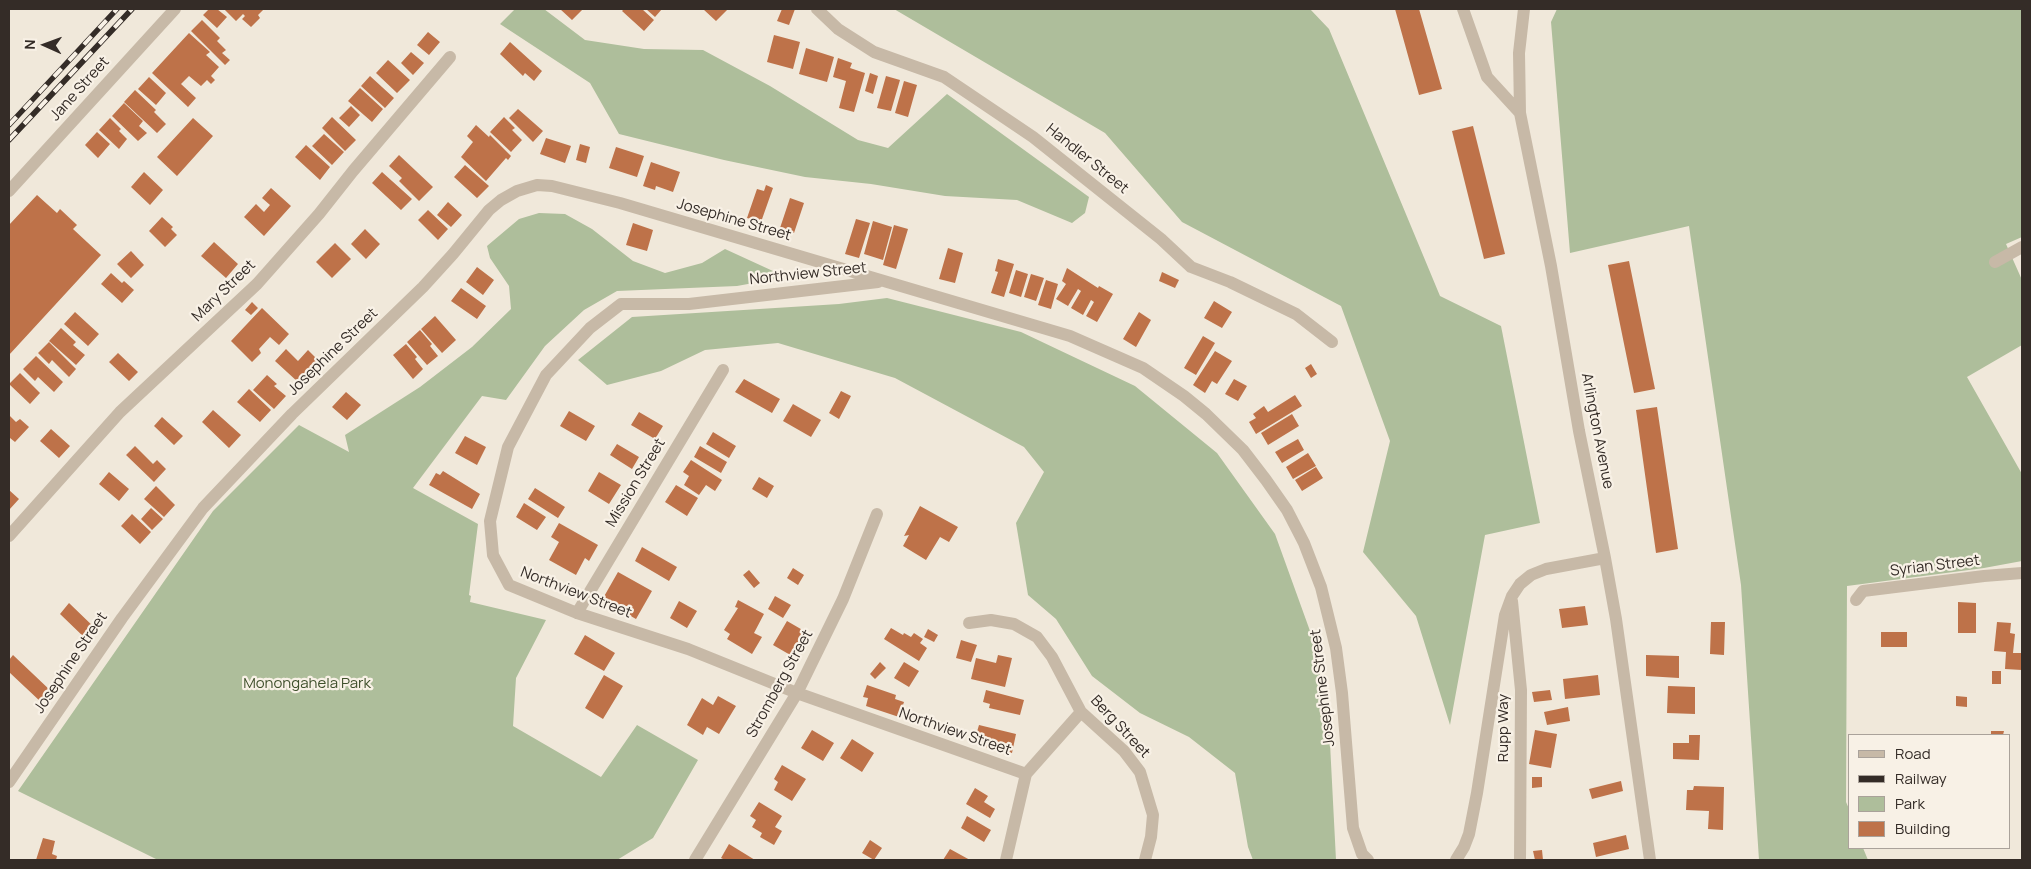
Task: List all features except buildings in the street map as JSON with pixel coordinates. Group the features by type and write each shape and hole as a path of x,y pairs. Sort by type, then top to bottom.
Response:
{"street":[{"name":"Jane Street","path":"9,191 175,9"},
{"name":"Handler Street","path":"817,9 838,29 874,52 944,77 1033,137 1161,239 1191,267 1230,282 1296,314 1332,342"},
{"path":"1463,9 1487,77 1520,113"},
{"name":"Arlington Avenue","path":"1524,9 1519,53 1520,113 1551,266 1616,619 1650,860"},
{"name":"Mary Street","path":"9,536 120,412 257,284 320,214 353,171 450,57"},
{"name":"Josephine Street","path":"9,782 122,618 203,508 292,414 423,287 489,210 508,195 526,187 537,185 566,189 1070,336 1143,368 1184,396 1206,414 1242,450 1266,480 1286,510 1304,543 1321,587 1336,648 1342,693 1353,828 1362,854 1368,860"},
{"path":"1995,262 2022,247"},
{"name":"Northview Street","path":"884,282 689,304 621,304 590,328 546,375 508,447 490,521 493,555 509,585 577,613 688,649 797,694 1026,774"},
{"name":"Mission Street","path":"577,613 723,370"},
{"name":"Stromberg Street","path":"695,860 797,694 843,599 877,514"},
{"path":"1456,860 1464,847 1477,793 1505,616 1512,596 1520,584 1531,575 1546,569 1605,558"},
{"name":"Syrian Street","path":"1856,600 1863,591 2022,573"},
{"name":"Rupp Way","path":"1512,596 1520,690 1520,860"},
{"name":"Berg Street","path":"969,623 991,620 1014,624 1037,638 1052,657 1081,712 1124,751 1140,772 1153,815 1151,837 1145,860"},
{"path":"1006,860 1026,774 1081,712"}],"green space":[{"path":"515,9 544,9 585,40 644,49 703,50 770,86 858,140 888,148 947,94 1089,197 1085,213 1072,223 1017,200 945,196 871,184 805,177 724,160 619,134 590,83 500,24"},
{"path":"894,9 1310,9 1329,29 1440,296 1501,326 1540,523 1485,535 1450,725 1416,616 1363,552 1390,441 1341,306 1182,222 1105,133"},
{"path":"1557,9 2022,9 2022,237 2006,244 2022,280 2022,345 1967,377 2022,474 2022,561 1984,568 1847,586 1846,802 1848,806 1848,849 1863,849 1868,860 1759,860 1741,585 1689,226 1570,253 1551,22"},
{"name":"Monongahela Park","path":"539,213 565,214 592,229 633,261 665,273 702,263 725,249 786,277 737,286 617,291 584,310 545,346 506,400 482,396 413,488 478,524 469,595 471,596 470,602 546,620 516,678 513,726 601,777 637,725 698,760 653,838 617,860 158,860 18,791 213,511 299,425 349,452 345,435 420,387 472,347 511,309 509,286 490,258 487,246 519,219"},
{"path":"887,298 1021,332 1135,386 1217,453 1275,534 1314,642 1329,724 1336,860 1253,860 1248,847 1235,773 1189,737 1140,713 1092,676 1056,619 1028,595 1016,523 1044,472 1024,447 895,378 778,343 705,350 661,371 607,385 578,360 632,317 839,304"}],"railway":[{"path":"9,125 117,9"},
{"path":"9,140 132,9"}]}
